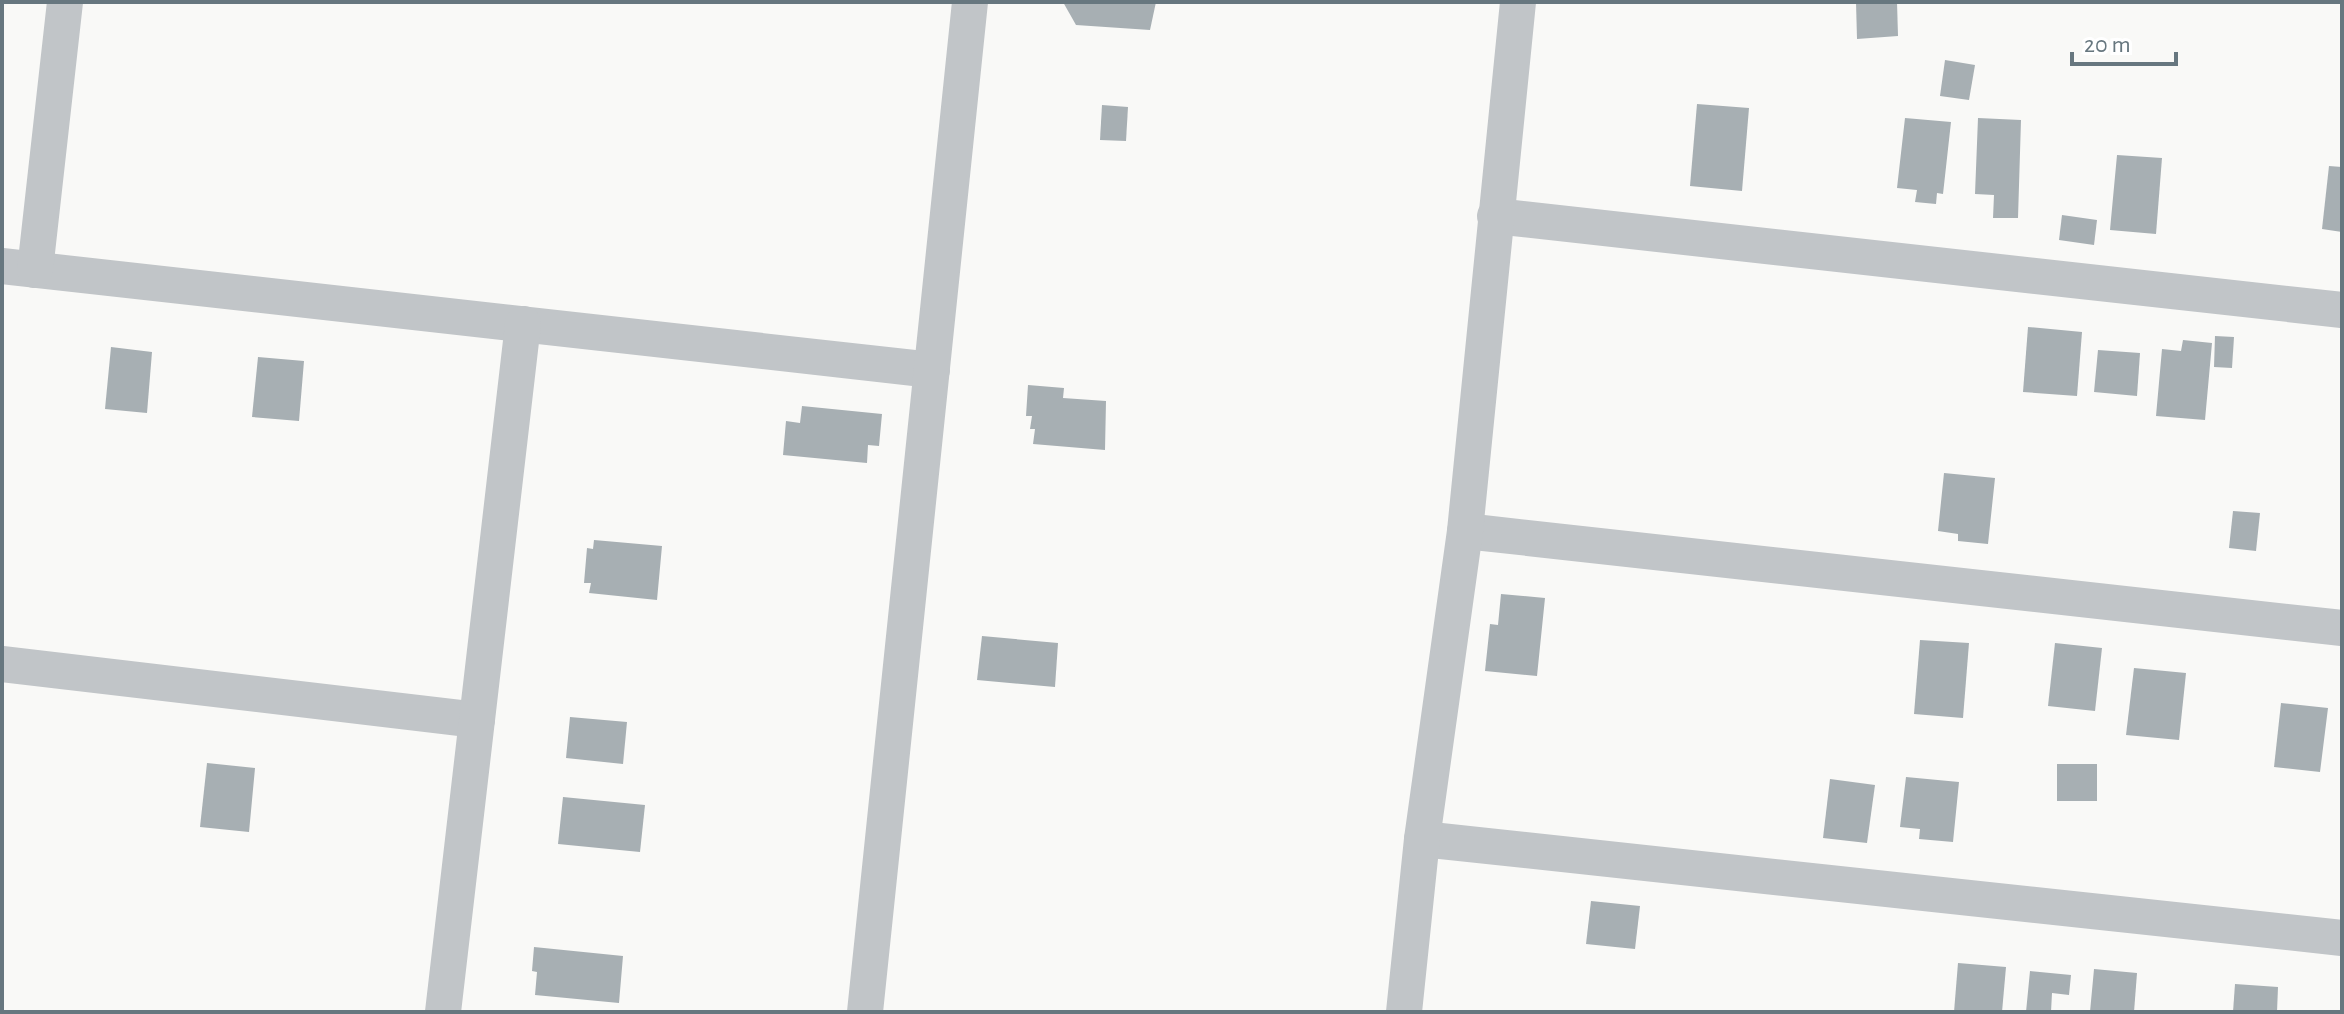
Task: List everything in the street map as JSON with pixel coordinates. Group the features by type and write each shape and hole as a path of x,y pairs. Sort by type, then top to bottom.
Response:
{"street":[{"path":"65,2 18,268 932,370"},
{"path":"865,1012 970,2"},
{"path":"1404,1012 1422,839 1465,531 1518,2"},
{"path":"1495,216 2342,310"},
{"path":"443,1012 523,324"},
{"path":"1465,531 2342,628"},
{"path":"2,664 477,720"},
{"path":"1422,839 2342,938"}],"building":[{"path":"1063,2 1156,2 1150,30 1076,25"},
{"path":"1856,2 1897,2 1898,36 1857,39"},
{"path":"1945,60 1975,65 1969,100 1940,96"},
{"path":"1697,104 1749,108 1742,191 1690,186"},
{"path":"1102,105 1128,107 1126,141 1100,140"},
{"path":"1905,118 1951,122 1943,194 1937,193 1936,204 1915,202 1917,190 1897,188"},
{"path":"1978,118 2021,120 2018,218 1993,218 1994,195 1975,194"},
{"path":"2117,155 2162,158 2156,234 2110,230"},
{"path":"2329,166 2342,167 2342,232 2322,229"},
{"path":"2062,215 2097,220 2094,245 2059,240"},
{"path":"2028,327 2082,332 2077,396 2023,392"},
{"path":"2215,336 2234,337 2232,368 2214,367"},
{"path":"2183,340 2212,343 2205,420 2156,416 2162,349 2181,351"},
{"path":"111,347 152,352 147,413 105,409"},
{"path":"2098,350 2140,353 2137,396 2094,392"},
{"path":"258,357 304,361 299,421 252,417"},
{"path":"1028,385 1064,388 1063,398 1106,401 1105,450 1033,444 1035,429 1030,429 1032,416 1026,416"},
{"path":"802,406 882,414 879,446 868,445 867,463 783,455 786,421 800,423"},
{"path":"1944,473 1995,478 1988,544 1958,541 1958,534 1938,531"},
{"path":"2233,511 2260,513 2256,551 2229,548"},
{"path":"594,540 662,546 657,600 589,593 591,583 584,583 587,548 593,549"},
{"path":"1501,594 1545,598 1537,676 1485,671 1490,624 1498,625"},
{"path":"982,636 1058,643 1055,687 977,680"},
{"path":"1920,640 1969,643 1963,718 1914,714"},
{"path":"2055,643 2102,648 2095,711 2048,706"},
{"path":"2134,668 2186,673 2179,740 2126,735"},
{"path":"2281,703 2328,708 2320,772 2274,767"},
{"path":"570,717 627,722 623,764 566,758"},
{"path":"207,763 255,768 249,832 200,827"},
{"path":"2057,764 2097,764 2097,801 2057,801"},
{"path":"1906,777 1959,782 1953,842 1919,839 1920,829 1900,827"},
{"path":"1830,779 1875,785 1867,843 1823,838"},
{"path":"563,797 645,805 640,852 558,844"},
{"path":"1591,901 1640,906 1635,949 1586,944"},
{"path":"534,947 623,956 619,1003 535,995 537,972 532,971"},
{"path":"1958,963 2006,967 2002,1012 1954,1012"},
{"path":"2094,969 2137,973 2134,1012 2090,1012"},
{"path":"2030,971 2071,975 2069,995 2052,993 2051,1012 2026,1012"},
{"path":"2235,984 2278,987 2277,1012 2233,1012"}]}
